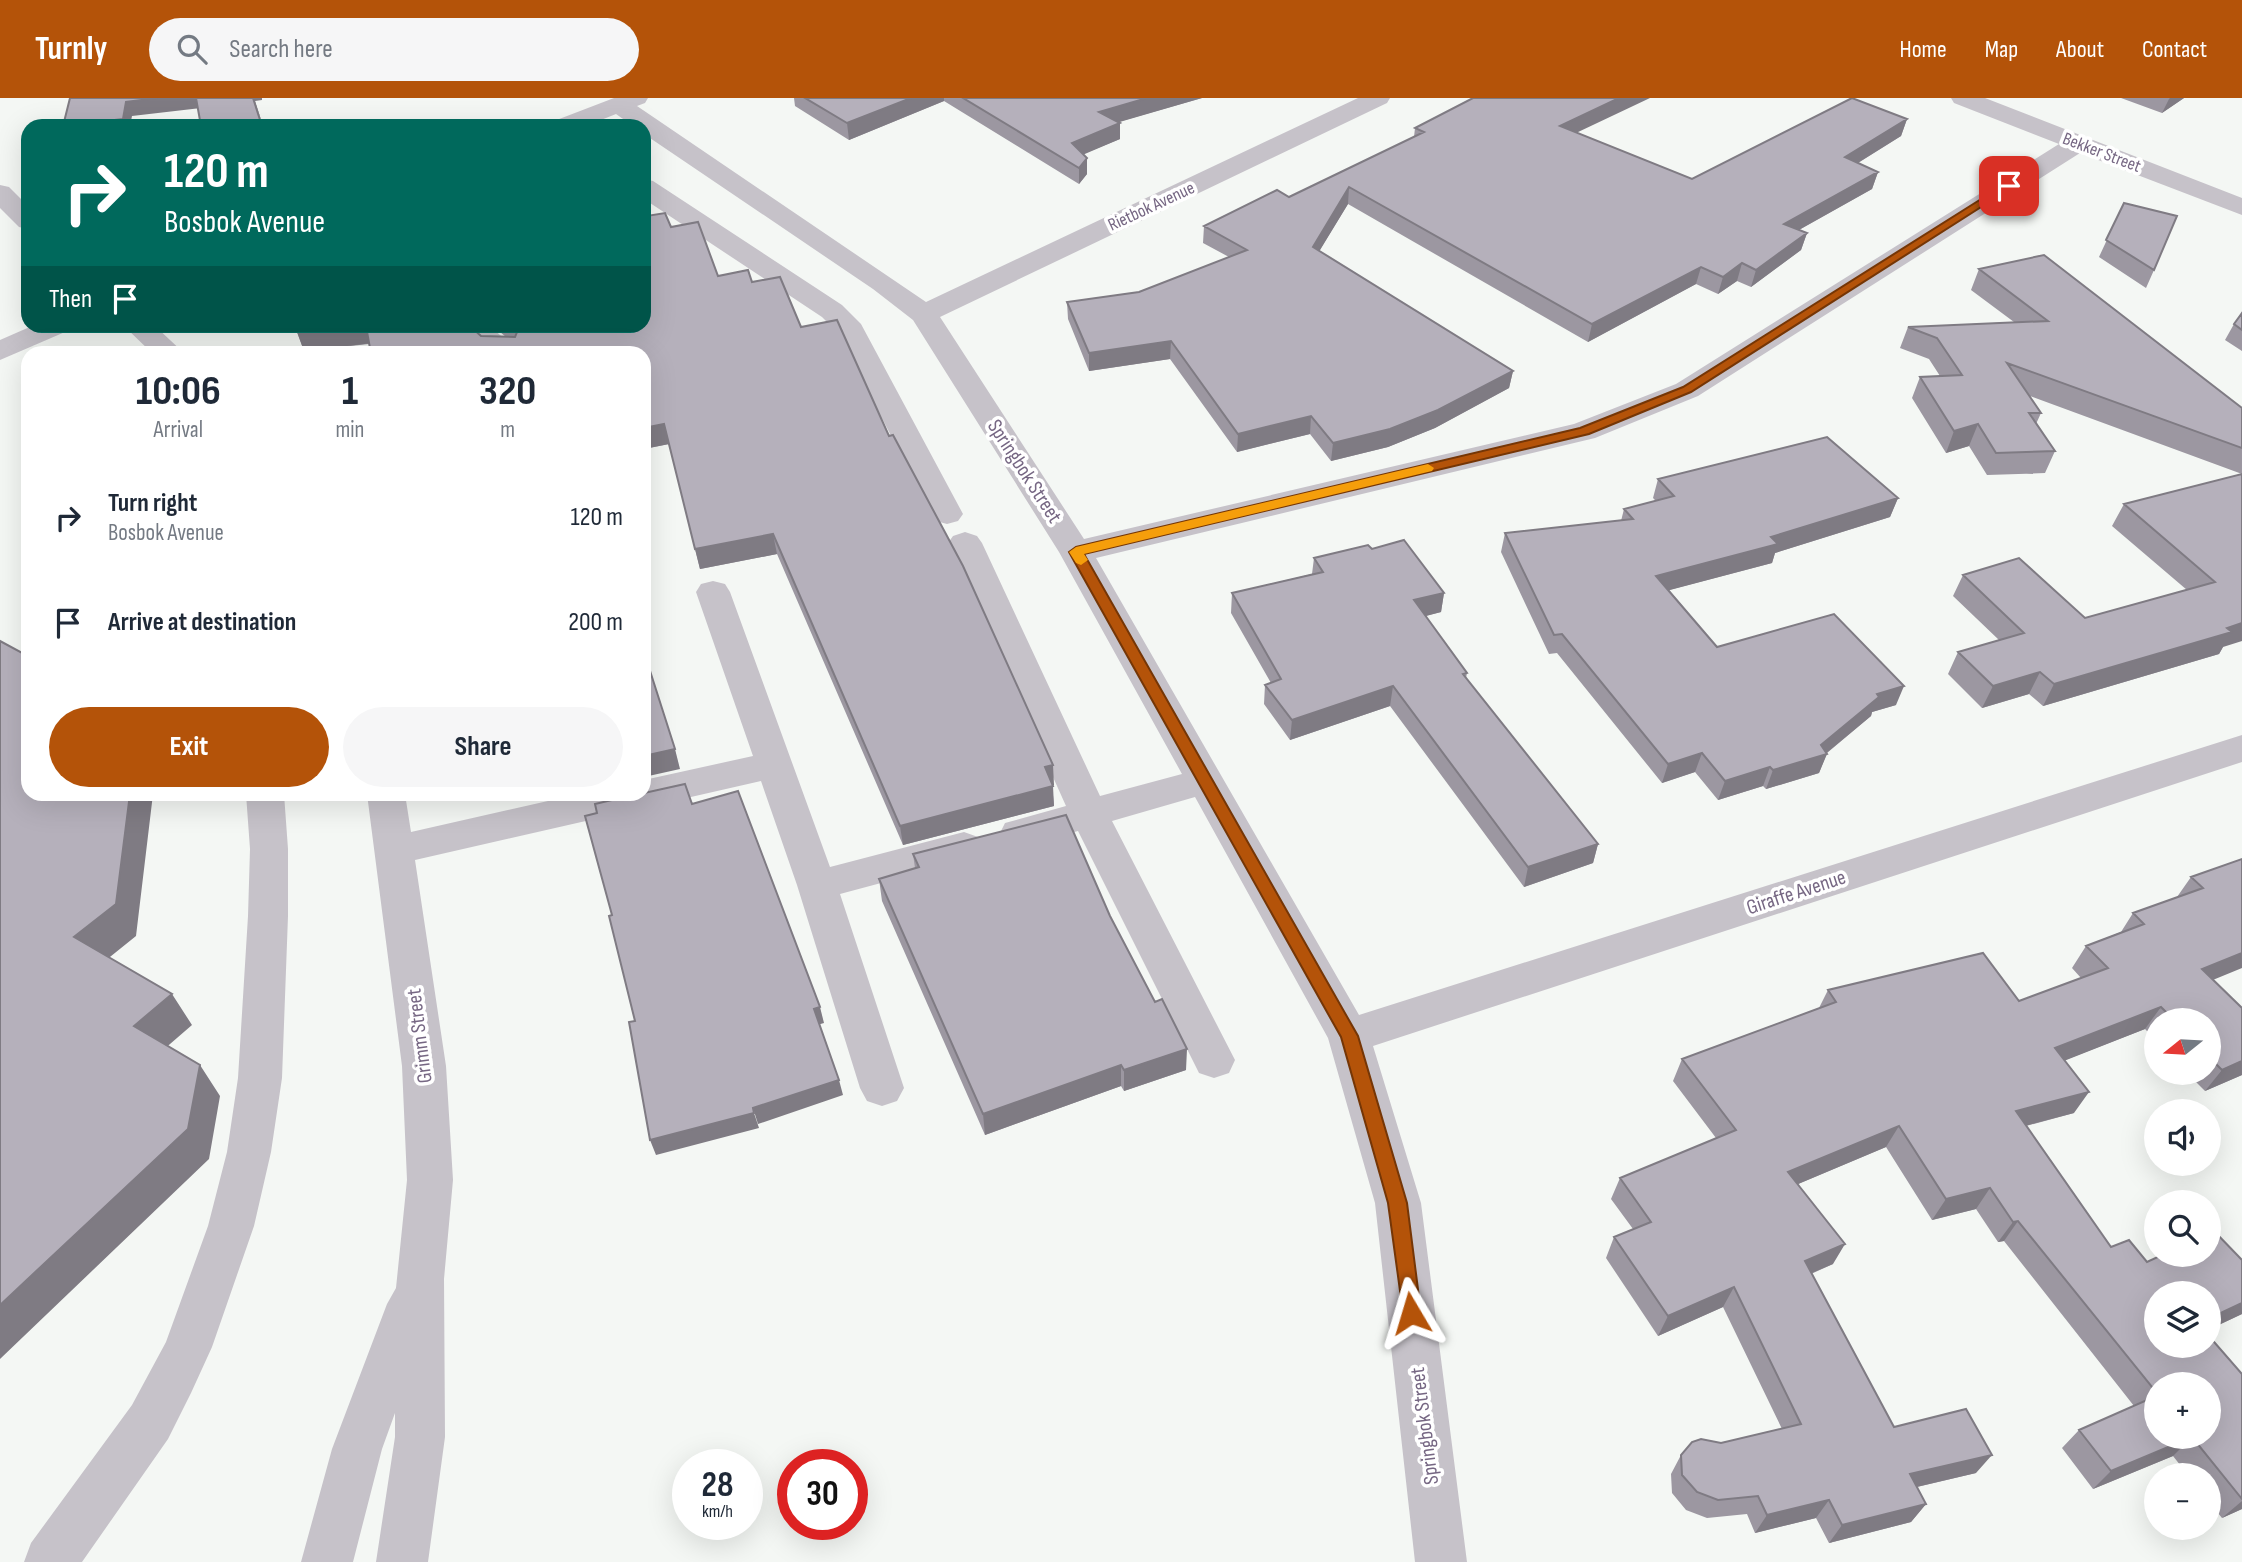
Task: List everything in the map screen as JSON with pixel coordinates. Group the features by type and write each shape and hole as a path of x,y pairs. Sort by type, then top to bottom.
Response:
{"street":[{"name":"Rietbok Avenue","path":"924,314 1378,98"},
{"name":"Bekker Street","path":"1962,98 2242,206"},
{"name":"Springbok Street","path":"627,102 924,314 1076,552 1349,1036 1398,1203 1441,1562"},
{"path":"582,119 627,102"},
{"path":"1076,552 1584,431 1634,413 1687,390 2078,142"},
{"path":"651,192 832,311 851,330 956,528 1089,814 1214,1060"},
{"path":"0,193 21,214"},
{"path":"0,351 40,333"},
{"path":"146,333 162,346"},
{"path":"482,333 498,346"},
{"path":"713,592 817,885 883,1088"},
{"name":"Giraffe Avenue","path":"1349,1036 2242,748"},
{"path":"651,792 775,765"},
{"path":"817,885 1206,781"},
{"path":"50,1562 150,1422 188,1347 231,1226 248,1152 260,1078 268,916 269,849 266,801"},
{"name":"Grimm Street","path":"387,801 424,1066 430,1180 420,1279 420,1437 402,1562"},
{"path":"393,849 611,801"},
{"name":"Grimm Street","path":"327,1562 357,1449 420,1279"}],"building":[{"path":"70,98 157,98 126,102 123,119 65,119"},
{"path":"196,98 253,98 260,119 200,119"},
{"path":"805,98 911,98 847,123"},
{"path":"963,98 1147,98 1099,112 1120,123 1072,143 1087,158 1079,168"},
{"path":"1473,98 1619,98 1560,126 1692,179 1852,98 1907,119 1845,157 1878,172 1784,224 1807,233 1756,270 1742,263 1723,277 1701,267 1592,324 1349,187 1313,247 1513,371 1438,410 1390,429 1333,443 1311,416 1238,434 1171,341 1089,353 1067,302 1139,292 1247,250 1204,226 1277,190 1289,197 1424,132 1415,128"},
{"path":"2124,203 2177,216 2154,270 2106,240"},
{"path":"665,213 671,227 698,222 718,276 748,270 752,282 780,277 801,327 837,320 889,436 893,435 963,566 1053,765 1045,767 1053,786 900,826 773,534 695,549 664,424 651,427 651,346 370,346 367,333 478,333 481,336 515,337 517,333 651,333 651,215"},
{"path":"2044,255 2242,408 2242,448 2007,363 2041,413 2029,413 2055,451 1996,453 1978,424 1954,431 1920,377 1962,375 1937,338 1908,327 2048,321 1979,269"},
{"path":"2242,313 2242,330 2234,324"},
{"path":"1827,437 1898,498 1771,537 1778,544 1656,576 1717,647 1834,614 1904,686 1877,694 1879,697 1821,745 1827,754 1725,781 1702,753 1668,764 1562,634 1554,635 1505,533 1633,519 1624,509 1674,496 1658,479"},
{"path":"2242,474 2242,623 2227,628 2232,632 2054,684 2040,672 1993,686 1958,652 2024,633 1963,575 2019,558 2085,618 2215,582 2124,504"},
{"path":"1404,540 1444,593 1414,600 1467,673 1463,674 1598,844 1528,867 1393,686 1292,720 1265,685 1281,679 1232,593 1323,572 1314,558 1368,545 1372,549"},
{"path":"0,641 21,652 21,801 129,801 116,904 74,937 172,994 134,1026 200,1065 188,1129 0,1305"},
{"path":"651,674 675,749 651,754"},
{"path":"685,784 692,804 738,791 820,1007 814,1009 839,1080 753,1108 754,1113 650,1140 629,1022 635,1021 609,916 612,915 585,816 597,813 595,804 608,801 651,801 651,791"},
{"path":"1066,815 1110,916 1155,1002 1162,999 1187,1049 1124,1070 1121,1065 983,1114 879,879 919,867 913,854"},
{"path":"2242,859 2242,953 2202,969 2242,1008 2242,1061 2221,1069 2221,1008 2144,1008 2144,1014 2055,1048 2089,1092 2016,1111 2111,1247 2129,1240 2144,1258 2144,1267 2221,1267 2221,1238 2242,1260 2242,1303 2221,1313 2221,1281 2144,1281 2144,1358 2221,1358 2221,1350 2242,1374 2242,1499 2221,1473 2221,1463 2213,1463 2202,1449 2221,1449 2221,1372 2144,1372 2144,1377 2018,1221 2013,1222 1990,1188 1946,1199 1899,1126 1788,1172 1845,1244 1805,1261 1894,1427 1966,1409 1992,1455 1910,1474 1926,1504 1842,1525 1829,1500 1767,1515 1758,1496 1718,1500 1697,1492 1682,1475 1681,1455 1692,1442 1701,1439 1721,1443 1801,1424 1734,1287 1668,1316 1614,1237 1651,1222 1620,1178 1736,1130 1682,1059 1836,1002 1828,990 1983,953 2019,1001 2108,968 2086,946 2144,924 2133,913 2203,888 2191,877"},
{"path":"2144,1401 2144,1449 2163,1449 2111,1471 2079,1430"}],"slow traffic":[{"path":"1081,560 1076,552 1428,468"}],"route":[{"path":"1411,1313 1398,1203 1349,1036 1076,552 1584,431 1634,413 1687,390 2009,186"}]}
